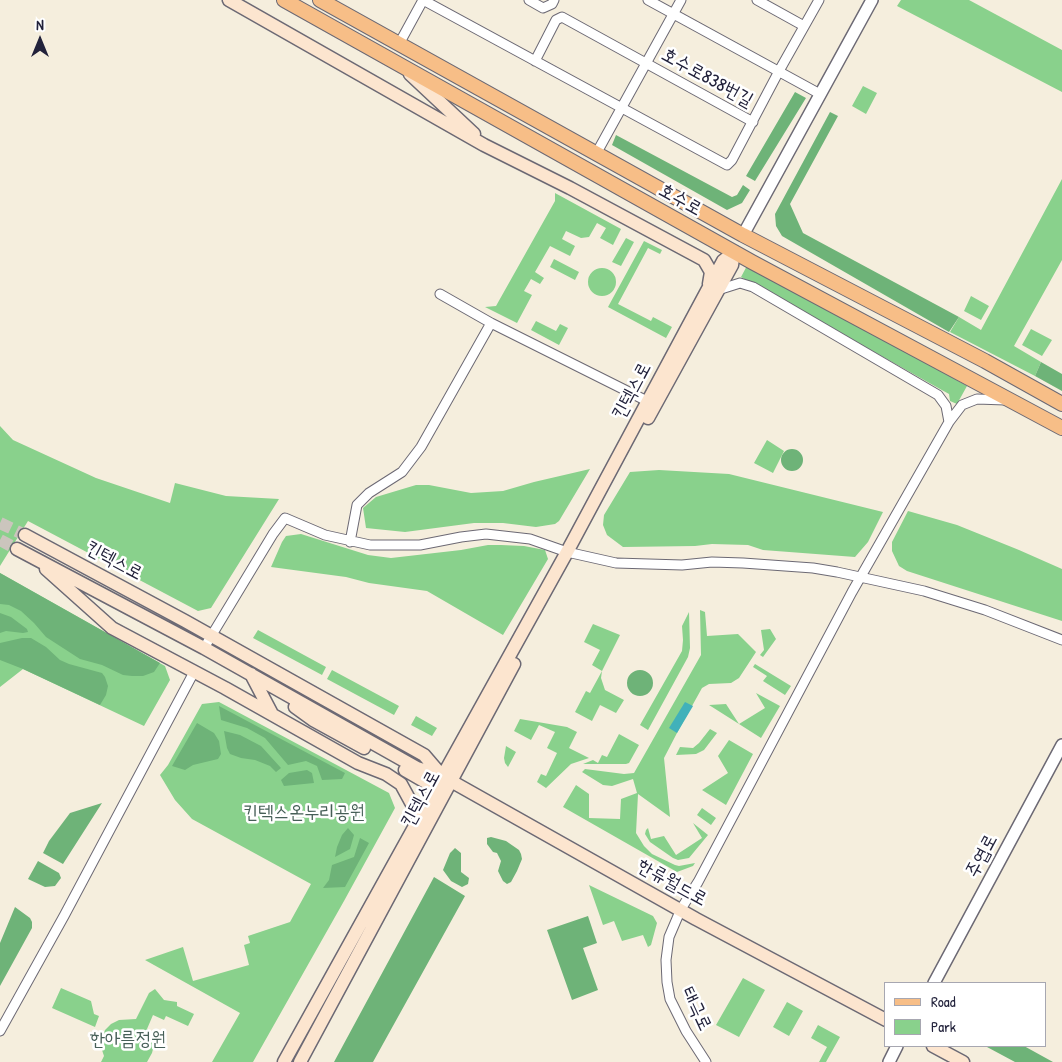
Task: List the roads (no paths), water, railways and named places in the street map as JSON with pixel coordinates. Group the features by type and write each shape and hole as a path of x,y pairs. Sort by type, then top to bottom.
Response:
{"main road":[{"path":"229,0 484,145 570,188 704,260 710,272 713,288"},
{"name":"호수로","path":"285,0 734,252 1062,428"},
{"path":"300,0 317,9 322,9 324,2"},
{"name":"호수로","path":"324,2 743,235 985,361 1062,404"},
{"path":"401,66 484,145"},
{"name":"킨텍스로","path":"300,1062 443,782 570,553 713,288 723,261 734,252 743,235"},
{"name":"킨텍스로","path":"570,553 647,401 713,288"},
{"name":"킨텍스로","path":"25,535 212,636 424,755 443,782"},
{"name":"킨텍스로","path":"17,549 204,648 443,782"},
{"path":"34,557 112,628 272,714 358,763 386,774 401,784 419,817"},
{"path":"251,674 272,714"},
{"name":"킨텍스로","path":"284,1062 419,817 443,782"},
{"name":"한류월드로","path":"443,782 884,1019"},
{"path":"935,1047 963,1062"}],"street":[{"path":"399,44 423,0 728,165 818,0"},
{"path":"529,0 543,8 552,4 554,0"},
{"path":"648,0 820,94"},
{"name":"호수로838번길","path":"596,154 681,0"},
{"path":"758,0 771,3 804,26"},
{"name":"킨텍스로","path":"743,235 872,0"},
{"name":"호수로838번길","path":"533,60 556,20 562,17 752,122"},
{"path":"713,288 740,283 753,287 938,395 946,406 949,422"},
{"path":"440,294 491,324 647,401"},
{"path":"350,542 358,505 369,493 402,472 421,447 491,324"},
{"name":"태극로","path":"706,1062 683,1025 670,999 667,982 666,960 669,937 681,910 698,882 861,576 949,422 962,405 977,400 1010,400"},
{"path":"204,648 273,534 285,518 325,536 370,545 420,545 486,534 530,539 570,553 616,563 682,565 712,562 813,568 861,576 924,591 985,610 1062,640"},
{"path":"0,1031 53,932 64,916 194,672"},
{"name":"주엽로","path":"935,982 1062,745"},
{"path":"889,1062 896,1047"}],"water":[{"path":"685,702 693,706 677,733 669,728"}],"tunnel":[{"path":"0,523 25,535"},
{"path":"0,540 17,549"}],"park label":[{"name":"킨텍스온누리공원","path":"304,813"},
{"name":"한아름정원","path":"128,1040"}]}
